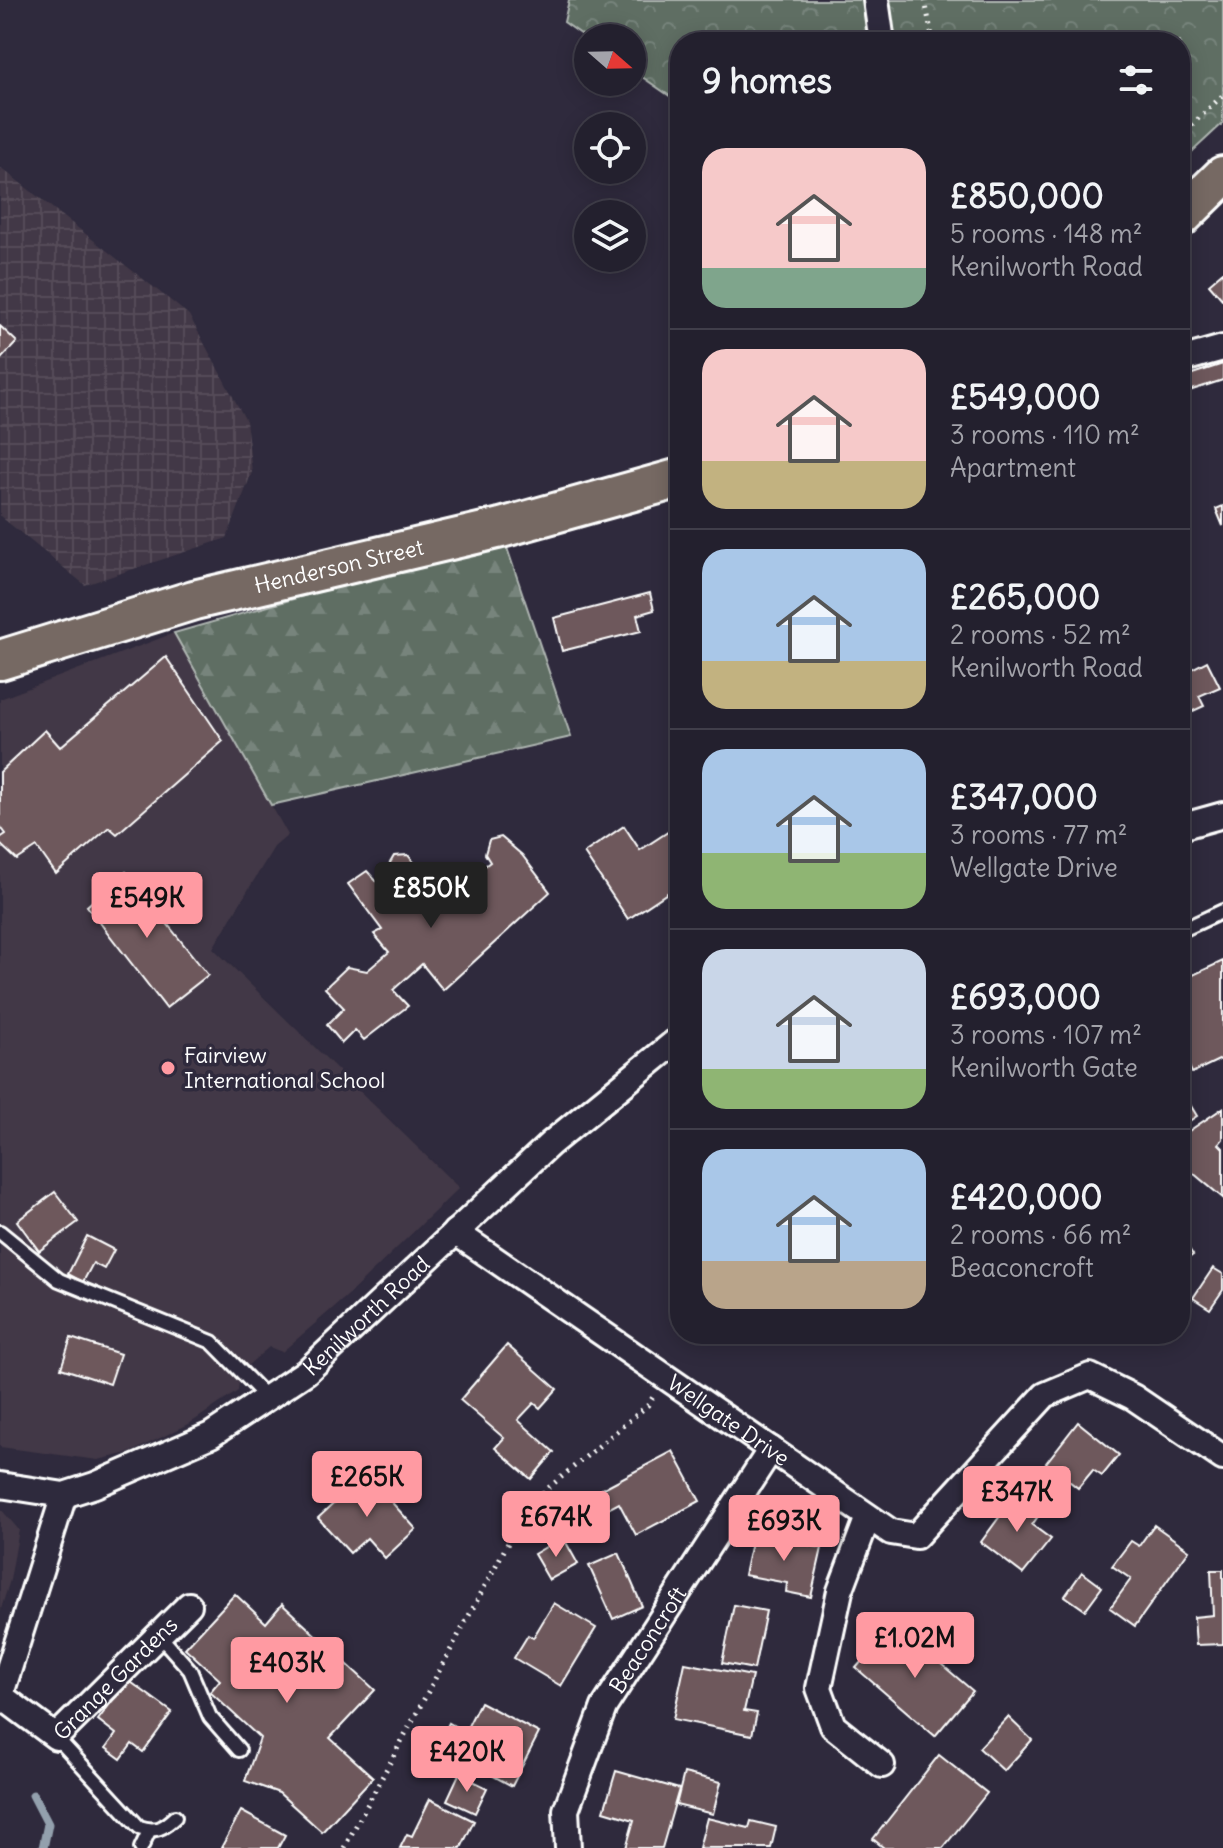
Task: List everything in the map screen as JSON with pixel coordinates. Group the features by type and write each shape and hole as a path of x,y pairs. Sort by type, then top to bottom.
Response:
{"main road":[{"path":"1190,208 1223,176"},
{"name":"Henderson Street","path":"0,660 194,600 501,528 670,481"}],"street":[{"path":"876,0 881,32"},
{"path":"1190,357 1223,348"},
{"path":"1190,824 1223,815"},
{"name":"Kenilworth Road","path":"0,1485 64,1495 95,1485 211,1435 306,1372 550,1144 670,1043"},
{"name":"Wellgate Drive","path":"455,1232 891,1532 916,1536 1045,1395 1090,1376 1133,1397 1223,1458"},
{"name":"Beaconcroft","path":"568,1848 566,1810 604,1707 771,1449"},
{"path":"0,1696 64,1495"},
{"path":"868,1517 840,1591 819,1688 833,1726 882,1765"},
{"name":"Grange Gardens","path":"0,1696 56,1737 189,1605"}],"lane":[{"path":"1190,926 1223,911"},
{"path":"0,1232 59,1280 212,1342 267,1398"},
{"path":"159,1635 190,1670 210,1717 239,1750"},
{"path":"56,1737 139,1827 149,1831 162,1829 175,1817"},
{"path":"141,1848 149,1831"}],"path":[{"path":"925,0 931,32"},
{"path":"1190,126 1223,95"},
{"path":"344,1848 529,1504 648,1405 664,1378"}],"shaded area":[{"path":"0,167 189,315 246,421 252,472 227,538 85,585 0,516"},
{"name":"Fairview International School","path":"174,633 288,835 274,847 213,948 459,1188 347,1296 282,1352 269,1347 240,1372 238,1391 189,1424 129,1453 98,1460 0,1447 0,699"},
{"path":"0,1508 19,1530 10,1580 0,1612"}],"green space":[{"path":"569,0 1223,0 1223,123 1190,154 1190,32 670,32 670,96 646,80 646,24 574,24 574,29 564,22"},
{"path":"504,539 571,737 271,805 174,633"}],"building":[{"path":"1223,272 1223,300 1209,284"},
{"path":"0,326 17,342 0,360"},
{"path":"1223,364 1223,380 1190,391 1190,375"},
{"path":"1223,506 1223,526 1216,509"},
{"path":"650,593 654,610 637,615 641,631 562,651 554,618"},
{"path":"166,657 223,741 117,834 109,827 56,874 37,847 17,860 0,844 0,838 6,834 0,826 0,772 45,730 60,747"},
{"path":"1207,661 1220,687 1199,696 1204,706 1190,712 1190,670"},
{"path":"624,826 640,850 670,830 670,891 628,919 584,853"},
{"path":"501,837 522,855 550,892 443,990 422,964 393,990 408,1006 364,1040 355,1030 342,1043 327,1025 344,1008 325,988 347,967 367,971 389,952 374,934 382,930 348,884 367,871 379,884 391,873 387,868 394,856 408,855 435,888 459,870 472,876 490,862 485,854 489,840"},
{"path":"126,872 208,975 166,1008 87,906"},
{"path":"1223,961 1223,1058 1192,1073 1190,1068 1190,976"},
{"path":"1190,1104 1197,1116 1190,1121"},
{"path":"1223,1108 1223,1139 1219,1144 1223,1148 1223,1198 1190,1170 1190,1130"},
{"path":"55,1192 78,1222 39,1251 17,1221"},
{"path":"87,1236 114,1250 104,1269 93,1263 83,1282 68,1274"},
{"path":"1213,1268 1223,1274 1223,1290 1210,1309 1193,1298"},
{"path":"71,1338 120,1354 110,1384 61,1368"},
{"path":"507,1345 557,1389 540,1408 534,1403 518,1420 554,1452 531,1479 495,1448 504,1438 460,1400"},
{"path":"1078,1422 1119,1455 1102,1476 1093,1470 1078,1488 1046,1463"},
{"path":"673,1451 700,1501 636,1535 619,1503 608,1509 598,1491"},
{"path":"366,1474 416,1529 385,1558 367,1538 350,1553 318,1518"},
{"path":"1013,1491 1041,1512 1032,1525 1051,1539 1023,1574 981,1542"},
{"path":"1154,1525 1189,1550 1135,1626 1110,1608 1131,1579 1112,1566 1131,1541 1139,1546"},
{"path":"753,1533 822,1548 811,1597 786,1592 787,1583 744,1575"},
{"path":"563,1537 578,1564 549,1580 534,1554"},
{"path":"619,1553 642,1606 613,1619 589,1566"},
{"path":"1211,1570 1223,1570 1223,1644 1196,1645 1194,1617 1213,1615"},
{"path":"1082,1572 1102,1587 1085,1610 1065,1596"},
{"path":"235,1594 266,1623 282,1604 375,1690 330,1738 373,1777 322,1832 279,1793 245,1781 260,1738 210,1692 220,1680 185,1648"},
{"path":"554,1603 596,1628 561,1686 514,1658 528,1635 533,1638"},
{"path":"734,1605 766,1611 754,1669 722,1663"},
{"path":"894,1624 973,1691 935,1736 856,1668"},
{"path":"685,1663 752,1676 744,1711 757,1713 752,1735 673,1719"},
{"path":"128,1680 172,1712 143,1752 132,1744 121,1759 106,1748 116,1734 98,1720"},
{"path":"480,1702 539,1733 512,1786 437,1746 449,1723 465,1732"},
{"path":"1008,1717 1032,1740 1004,1771 979,1748"},
{"path":"939,1755 987,1793 943,1848 884,1848 873,1839"},
{"path":"616,1771 679,1789 662,1848 626,1848 634,1820 604,1811"},
{"path":"684,1773 721,1782 713,1814 676,1805"},
{"path":"459,1774 487,1788 475,1813 447,1800"},
{"path":"430,1799 474,1821 461,1848 400,1848 407,1834 412,1836"},
{"path":"241,1811 285,1835 278,1848 221,1848"},
{"path":"707,1818 749,1828 751,1821 776,1827 771,1848 699,1848"}],"waterway":[{"path":"33,1795 48,1824 43,1848"}],"place":[{"name":"Fairview International School","path":"168,1068"}]}
